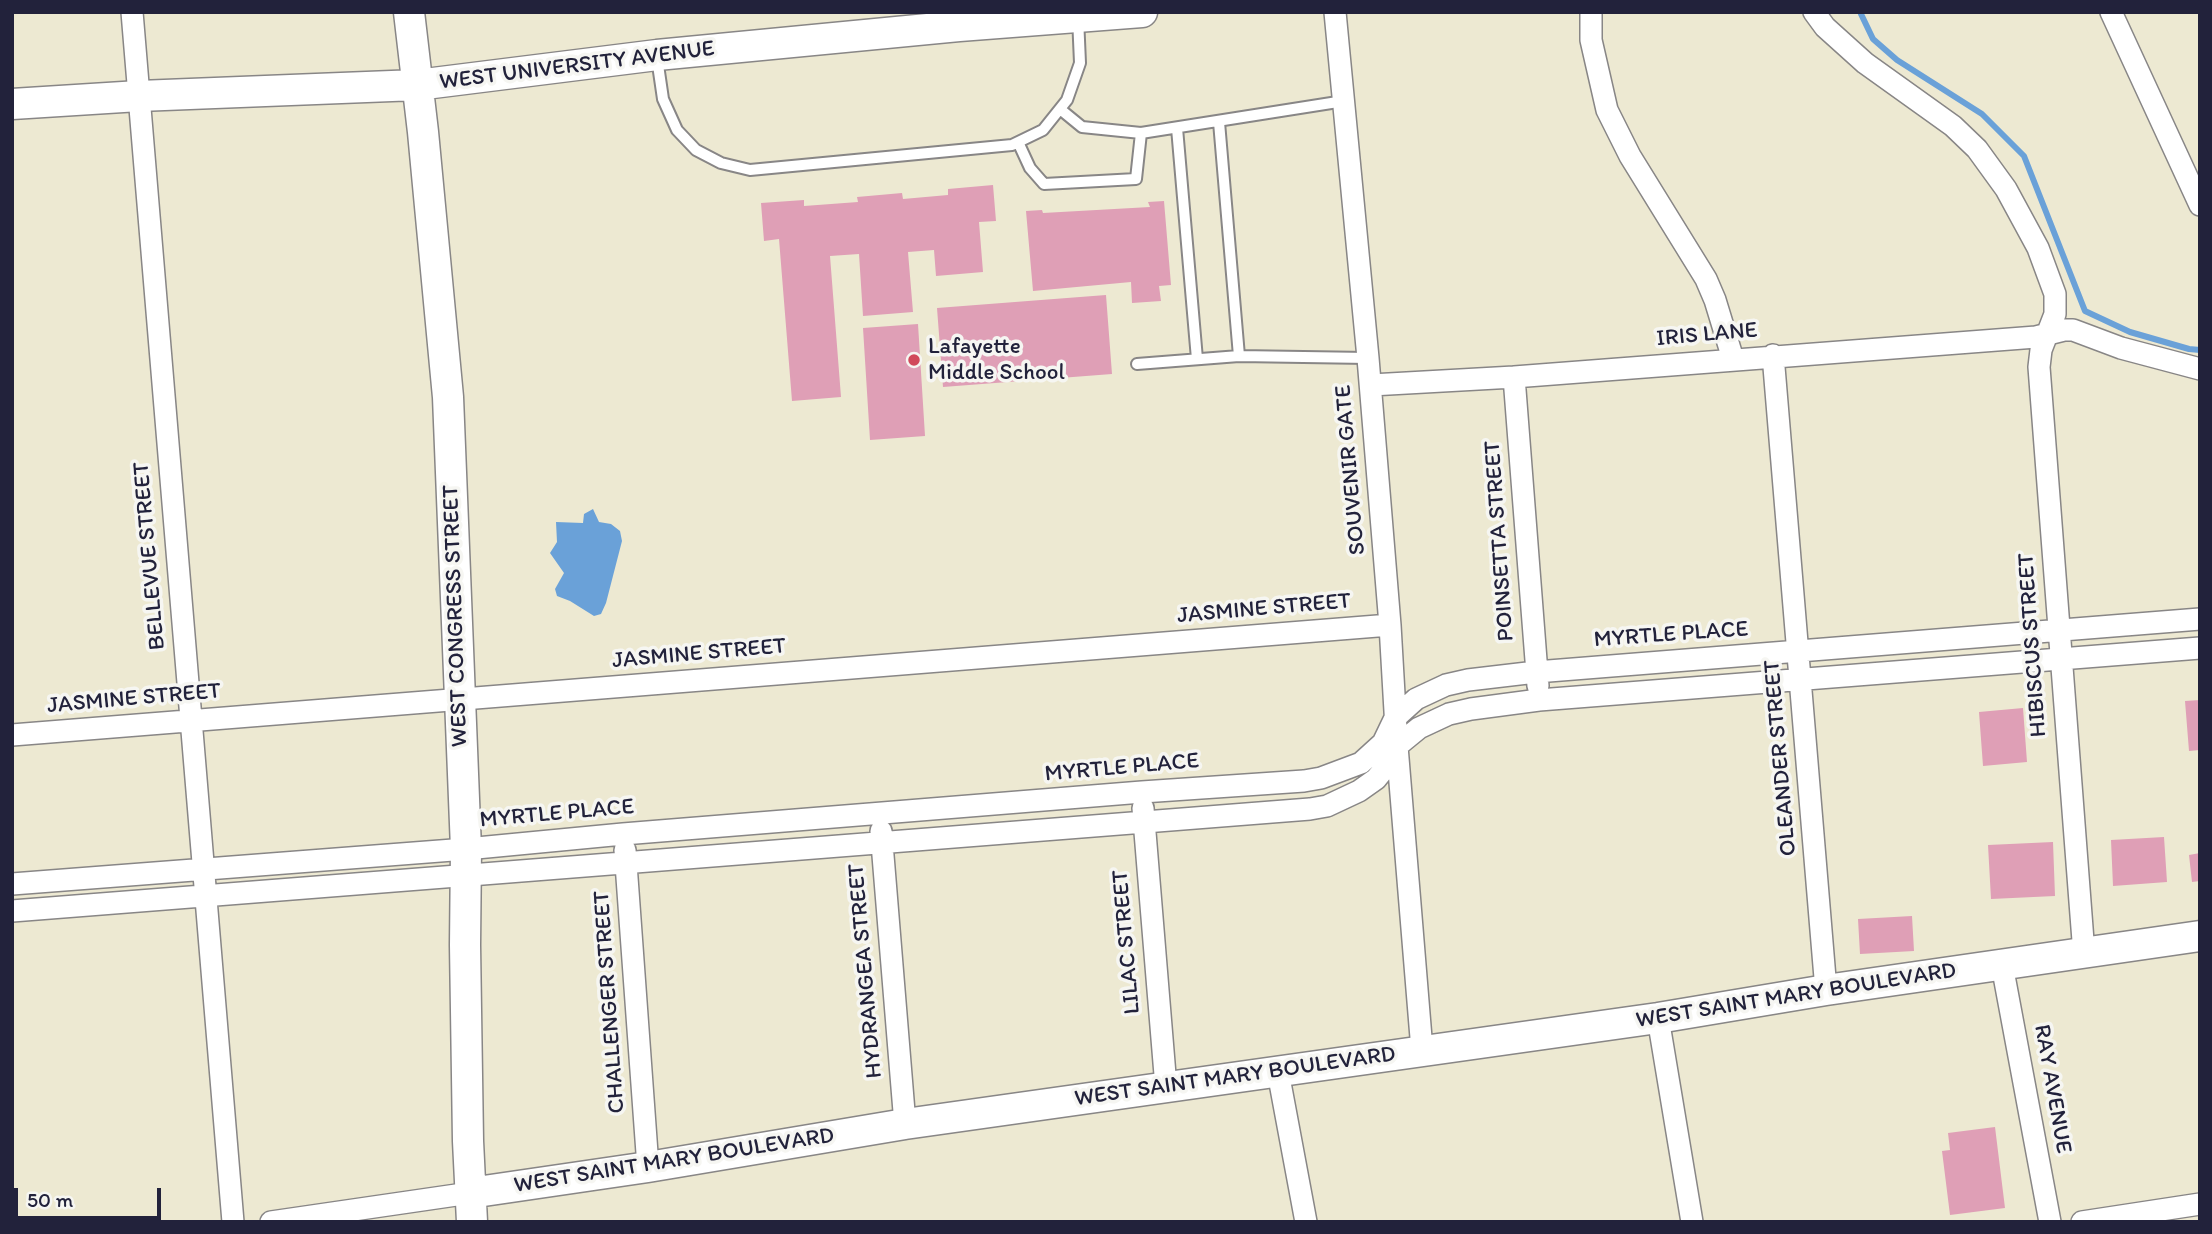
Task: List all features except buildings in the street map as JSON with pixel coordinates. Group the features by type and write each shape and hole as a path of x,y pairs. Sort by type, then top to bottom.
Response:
{"main road":[{"name":"WEST CONGRESS STREET","path":"410,12 448,397 466,861 465,945 471,1207"},
{"name":"WEST UNIVERSITY AVENUE","path":"12,104 417,85 962,19 1078,17 1142,12"},
{"name":"WEST SAINT MARY BOULEVARD","path":"471,1207 648,1167 905,1124 1658,1018 1826,990 2200,936"}],"street":[{"name":"BELLEVUE STREET","path":"132,12 233,1222"},
{"name":"SOUVENIR GATE","path":"1335,12 1371,385 1422,1050"},
{"path":"1591,12 1591,40 1607,110 1630,156 1706,279 1732,359"},
{"name":"HIBISCUS STREET","path":"1814,12 1825,27 1865,63 1953,126 1992,168 2038,248 2055,294 2055,314 2041,350 2039,367 2084,954"},
{"path":"2110,12 2200,205"},
{"name":"IRIS LANE","path":"1371,385 1514,377 1773,355 2036,337 2073,330 2121,348 2200,369"},
{"name":"OLEANDER STREET","path":"1773,355 1826,990"},
{"name":"POINSETTA STREET","path":"1514,377 1539,700"},
{"name":"MYRTLE PLACE","path":"12,911 205,896 466,861 623,834 1304,781 1321,778 1361,763 1383,743 1395,718 1416,699 1446,685 1536,672 2200,619"},
{"name":"JASMINE STREET","path":"12,735 1390,625"},
{"name":"MYRTLE PLACE","path":"12,884 202,868 466,861 626,864 1327,806 1359,791 1376,779 1393,758 1397,746 1419,728 1450,714 1539,700 2200,648"},
{"name":"LILAC STREET","path":"1142,792 1166,1087"},
{"name":"HYDRANGEA STREET","path":"880,815 905,1124"},
{"name":"CHALLENGER STREET","path":"623,834 648,1167"},
{"name":"RAY AVENUE","path":"2003,965 2050,1222"},
{"path":"1658,1018 1692,1222"},
{"path":"1278,1072 1306,1222"},
{"path":"2082,1222 2200,1204"},
{"name":"WEST SAINT MARY BOULEVARD","path":"271,1222 471,1207"}],"lane":[{"path":"657,55 663,99 677,130 696,150 721,163 750,170 1012,145 1043,130 1067,100 1080,63 1078,17"},
{"path":"1060,109 1082,127 1141,133 1344,101"},
{"path":"1219,122 1239,356"},
{"path":"1177,128 1197,359"},
{"path":"1018,142 1030,168 1044,184 1136,179 1141,133"},
{"path":"1137,364 1239,356 1368,358"}],"water":[{"path":"593,509 599,522 611,524 620,531 622,541 606,603 601,614 594,616 557,596 555,589 564,573 550,553 557,542 556,522 583,523 584,514"}],"waterway":[{"path":"1861,14 1873,39 1897,60 1982,114 2024,156 2085,311 2130,332 2200,350"}],"place":[{"name":"Lafayette Middle School","path":"914,360"}]}
